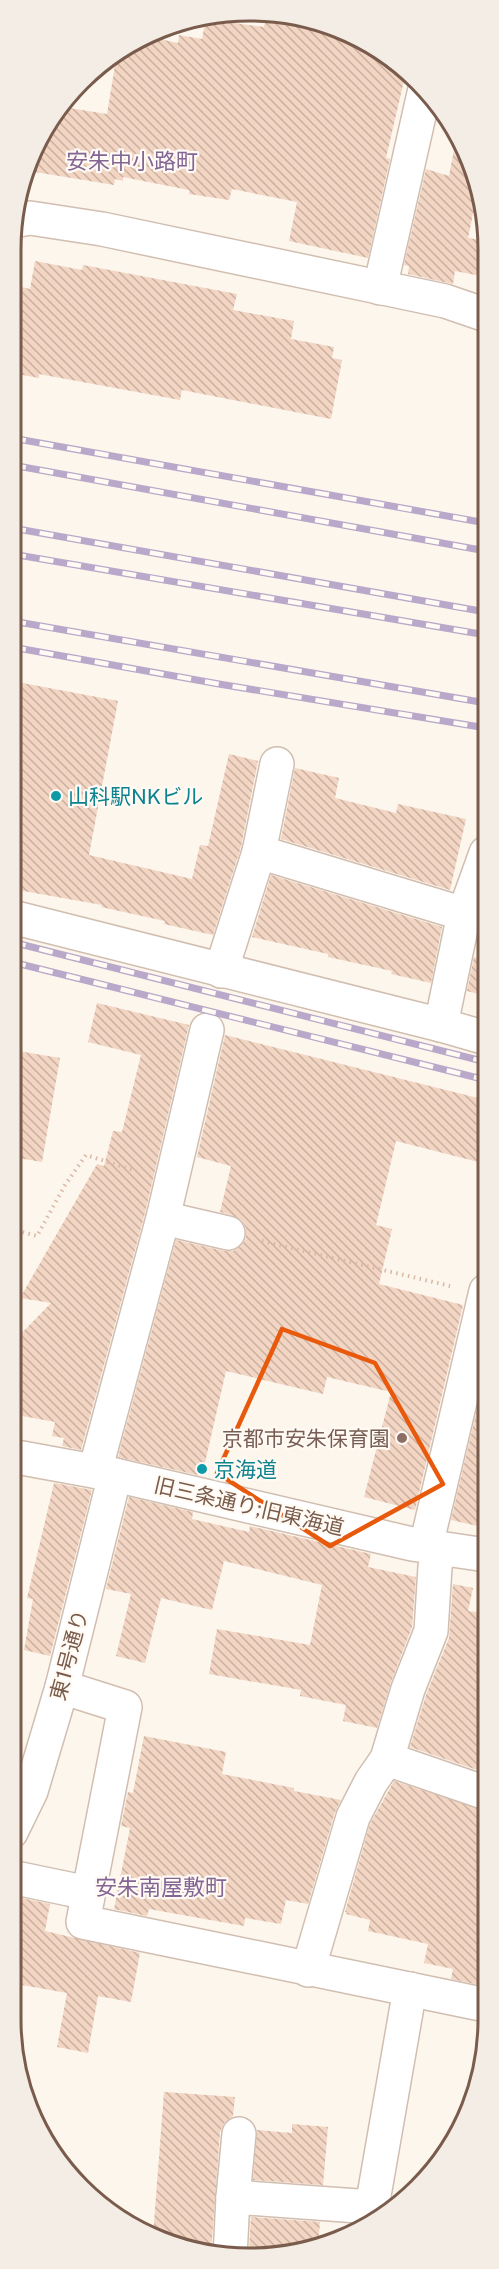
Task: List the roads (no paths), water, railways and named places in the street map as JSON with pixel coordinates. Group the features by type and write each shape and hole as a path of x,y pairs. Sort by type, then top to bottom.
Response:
{"street":[{"path":"380,288 422,101"},
{"path":"23,219 30,218 102,229 445,301 478,312"},
{"path":"221,971 258,852 277,764"},
{"path":"258,852 464,915"},
{"path":"441,1024 464,915 478,876"},
{"path":"21,919 441,1024 478,1036"},
{"name":"東1号通り","path":"21,1789 62,1687 105,1473 170,1181 207,1030"},
{"path":"163,1218 228,1233"},
{"path":"308,1970 353,1817 371,1782 387,1759 408,1689 430,1631 435,1567 433,1547 478,1330"},
{"name":"旧三条通り;旧東海道","path":"21,1458 105,1473 433,1547 478,1554"},
{"path":"62,1687 125,1707 82,1922 478,2003"},
{"path":"387,1759 478,1790"},
{"path":"21,1879 88,1893"},
{"path":"233,2197 372,2206 410,1989"},
{"path":"230,2247 239,2134"}],"railway":[{"path":"21,440 478,522"},
{"path":"21,467 478,550"},
{"path":"21,530 478,611"},
{"path":"21,556 478,634"},
{"path":"21,623 478,702"},
{"path":"21,649 478,727"},
{"path":"21,944 478,1060"},
{"path":"21,964 478,1078"}],"place":[{"name":"山科駅NKビル","path":"56,796"},
{"name":"京都市安朱保育園","path":"402,1438"},
{"name":"京海道","path":"202,1469"}],"district":[{"name":"安朱中小路町","path":"132,161"},
{"name":"安朱南屋敷町","path":"161,1887"}]}
